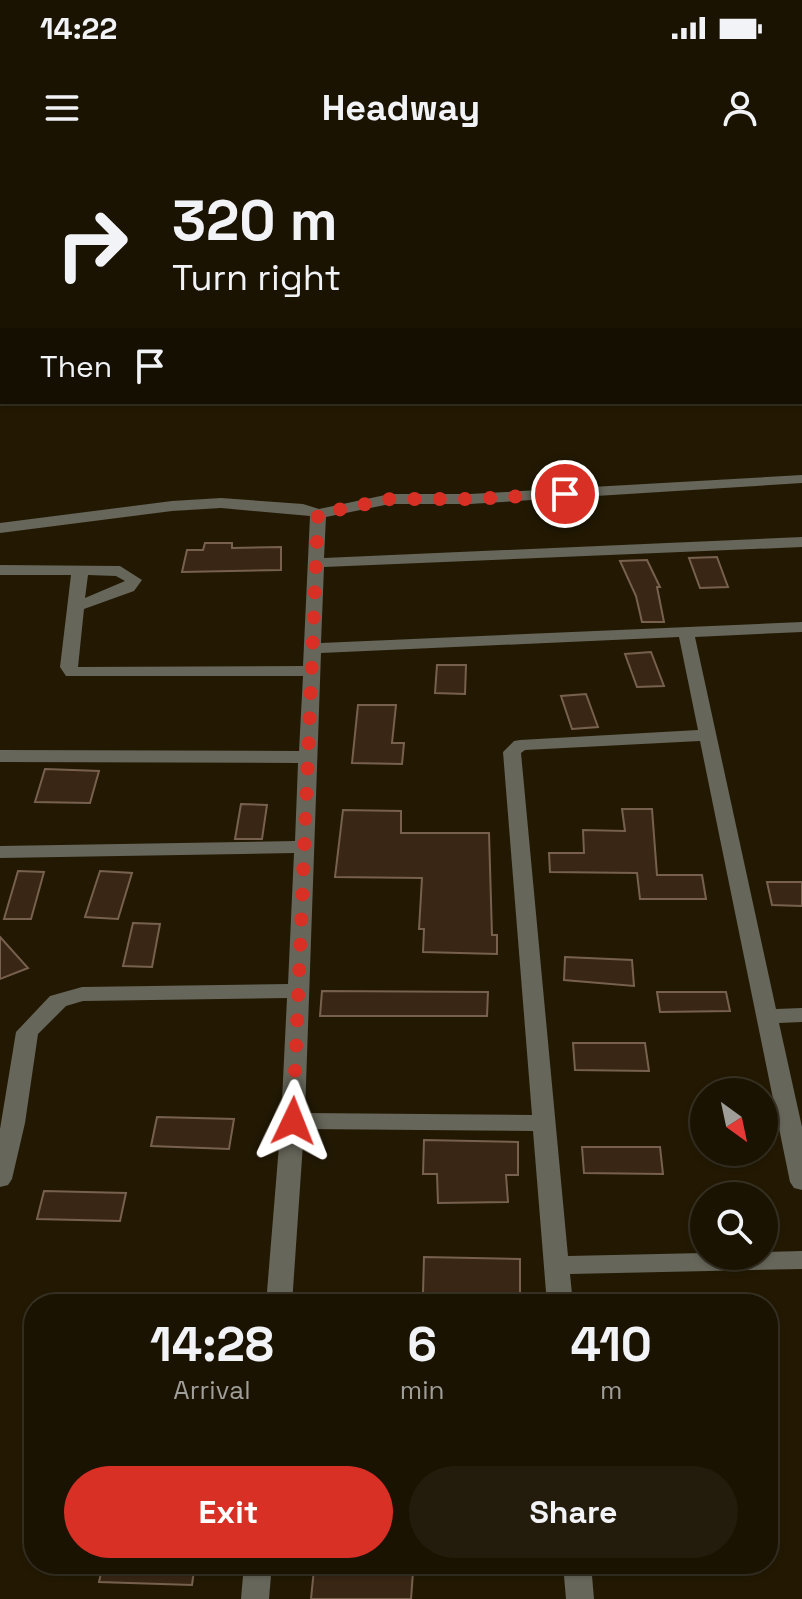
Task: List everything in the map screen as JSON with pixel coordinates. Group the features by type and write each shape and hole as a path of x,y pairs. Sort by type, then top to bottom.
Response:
{"street":[{"path":"0,528 118,511 221,503 303,509 318,514 390,499 470,499 802,479"},
{"path":"280,1294 293,1121 318,514"},
{"path":"316,563 802,542"},
{"path":"0,570 120,571 134,580 128,588 77,606"},
{"path":"80,570 69,667 79,674 312,671"},
{"path":"313,648 802,627"},
{"path":"686,632 802,1182"},
{"path":"559,1294 512,752 520,745 707,735"},
{"path":"0,756 308,757"},
{"path":"0,852 304,847"},
{"path":"0,1179 6,1123 27,1032 58,1001 82,994 298,991"},
{"path":"767,1016 802,1015"},
{"path":"293,1121 546,1123"},
{"path":"558,1265 802,1260"},
{"path":"255,1599 257,1574"},
{"path":"578,1574 580,1599"}],"building":[{"path":"205,543 232,543 232,548 281,547 281,570 182,572 187,550 203,550"},
{"path":"717,557 728,587 700,588 689,558"},
{"path":"647,560 660,587 657,587 664,622 642,622 636,596 620,561"},
{"path":"651,652 664,686 637,687 625,654"},
{"path":"437,665 466,665 465,694 435,693"},
{"path":"586,694 598,727 572,729 561,696"},
{"path":"358,705 396,705 392,743 404,743 402,764 352,763"},
{"path":"45,769 99,771 90,803 35,802"},
{"path":"241,804 267,805 262,839 235,839"},
{"path":"622,809 652,809 657,875 702,875 706,899 640,899 637,873 550,872 549,853 584,853 583,830 625,831"},
{"path":"343,810 401,811 401,833 489,833 492,935 497,935 497,954 423,952 424,929 419,929 422,878 335,877"},
{"path":"18,871 44,872 31,919 4,919"},
{"path":"100,871 132,873 118,919 85,917"},
{"path":"767,882 802,882 802,906 772,905"},
{"path":"133,923 160,924 152,967 123,966"},
{"path":"0,937 28,968 0,979"},
{"path":"565,957 632,960 634,986 564,980"},
{"path":"322,991 488,992 487,1016 320,1016"},
{"path":"657,992 726,992 730,1011 660,1012"},
{"path":"573,1043 645,1043 649,1071 575,1070"},
{"path":"157,1117 234,1119 229,1149 151,1146"},
{"path":"424,1140 518,1142 518,1175 506,1175 508,1202 438,1203 437,1174 423,1174"},
{"path":"582,1147 660,1147 663,1174 584,1173"},
{"path":"44,1191 126,1193 120,1221 37,1219"},
{"path":"424,1257 520,1259 520,1294 423,1293"},
{"path":"101,1574 194,1574 192,1585 99,1582"},
{"path":"314,1574 413,1574 411,1599 311,1599"}],"route":[{"path":"293,1121 318,514 390,499 565,494"}]}
